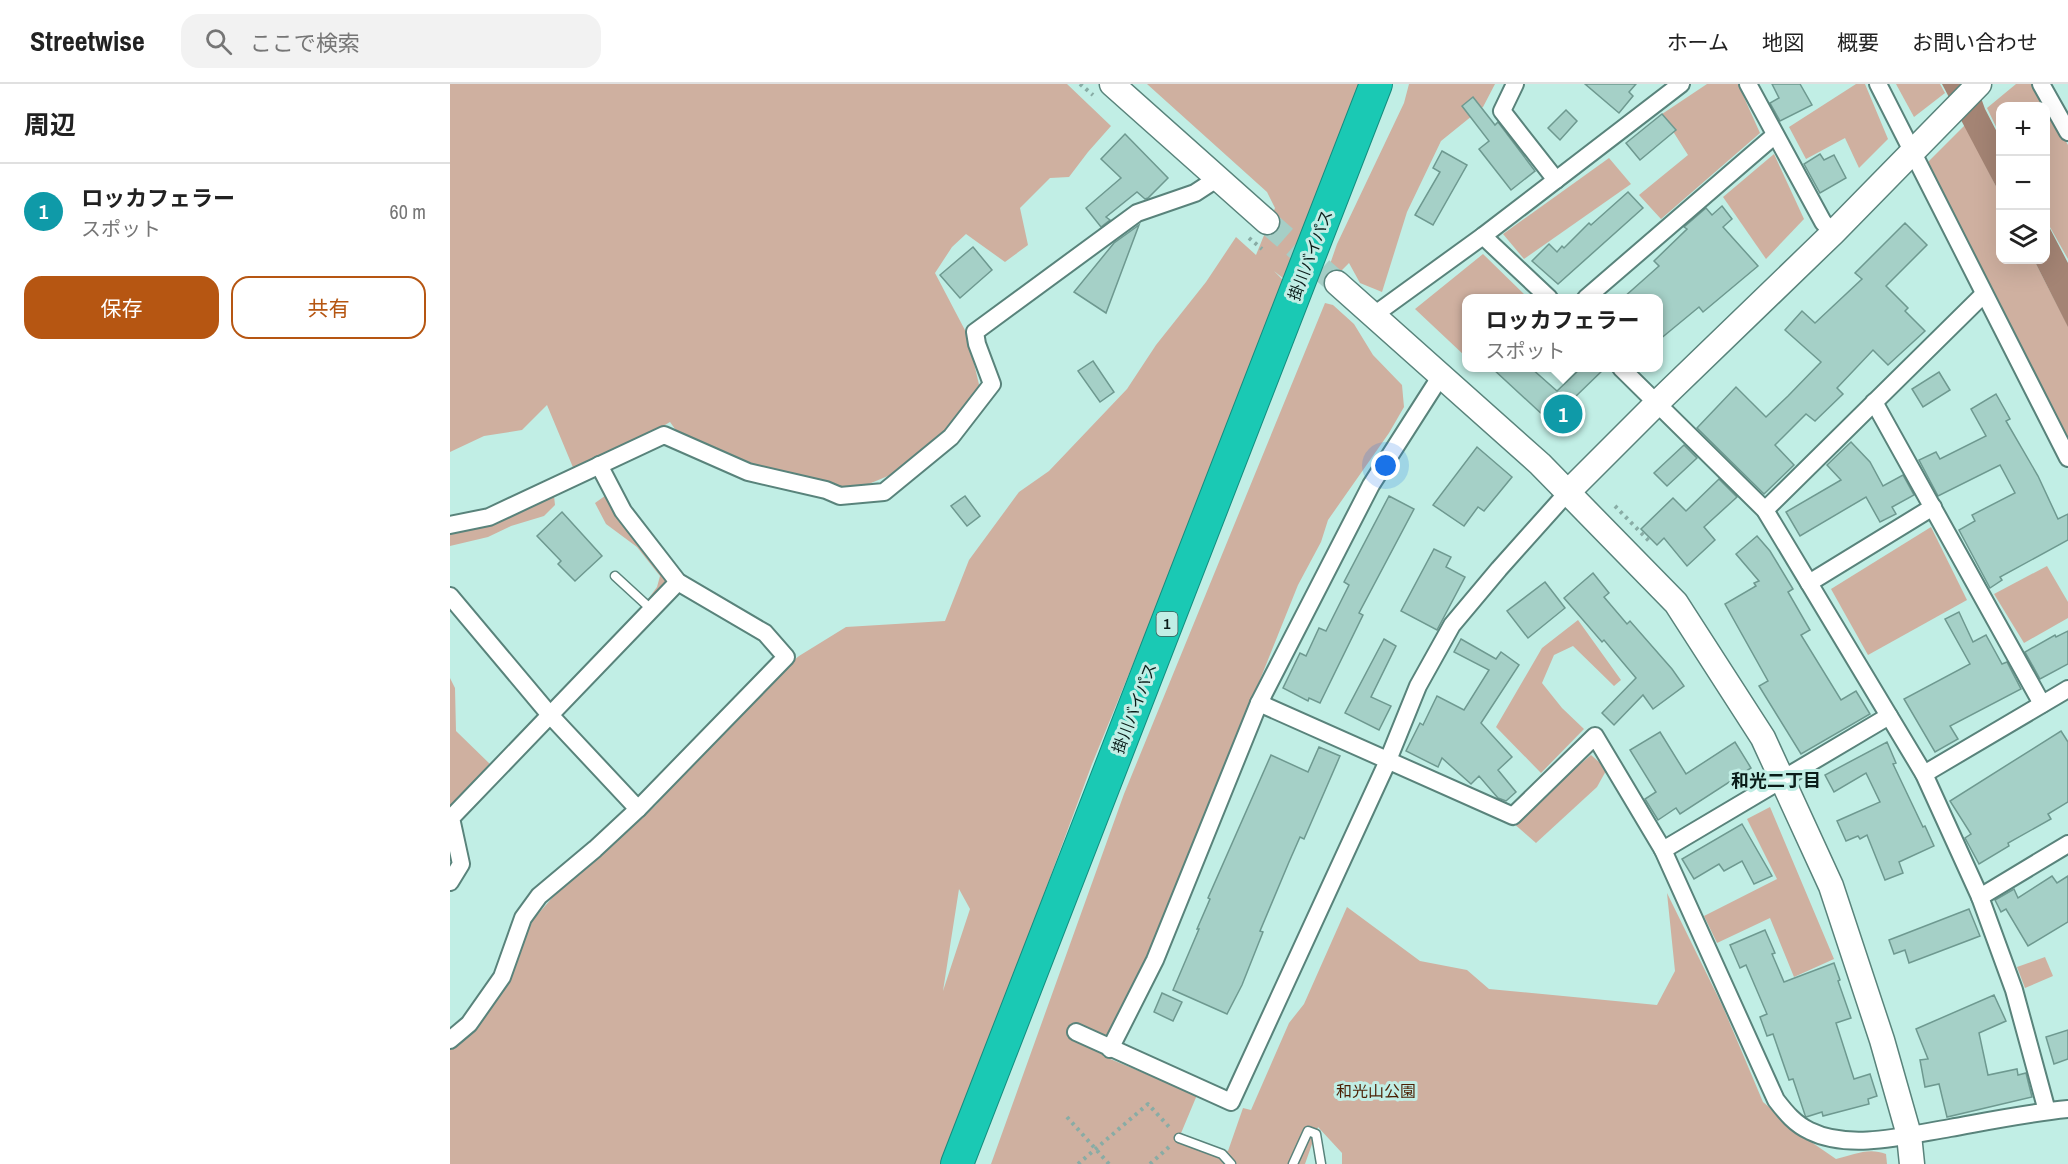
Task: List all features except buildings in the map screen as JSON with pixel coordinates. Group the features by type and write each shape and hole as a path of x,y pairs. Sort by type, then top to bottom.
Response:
{"highway":[{"name":"掛川バイパス","path":"957,1164 1376,84"}],"street":[{"path":"1112,84 1267,222"},
{"path":"1515,84 1502,111 1556,180"},
{"path":"1374,315 1483,236 1681,84"},
{"path":"1748,84 1823,222 1833,233"},
{"path":"1878,84 1920,144 1984,294 2068,458"},
{"path":"1076,1032 1232,1102 1419,686 1452,625 1567,493 1833,233 1979,84"},
{"path":"2041,84 2068,132"},
{"path":"1591,294 1775,135"},
{"path":"450,525 489,517 664,435 748,472 826,490 840,496 884,492 951,437 992,384 977,344 975,332 1137,213 1195,193 1218,178"},
{"path":"1483,236 1545,294"},
{"path":"1337,283 1442,374 1540,464 1676,603 1763,738 1831,886 1882,1040 1909,1135 1912,1164"},
{"path":"1765,510 1984,294"},
{"path":"1625,372 1765,510 1924,774 1980,897 2014,990 2047,1111"},
{"path":"1110,1049 1155,960 1259,703 1371,484 1442,374"},
{"path":"1874,402 2042,704"},
{"path":"450,1040 469,1024 502,977 524,918 539,896 638,809 786,657 765,633 678,582 622,511 599,465"},
{"path":"1809,583 1933,507"},
{"path":"450,882 461,864 451,818 678,582"},
{"path":"450,596 550,715 638,809"},
{"path":"1924,774 2068,689"},
{"path":"1259,703 1513,816 1595,736 1664,850 1776,1100 1793,1120 1810,1131 1852,1141 1909,1135 2068,1109"},
{"path":"1664,850 1889,716"},
{"path":"1980,897 2068,844"}],"lane":[{"path":"615,576 652,610"},
{"path":"1293,1164 1308,1131 1316,1134 1321,1164"},
{"path":"1179,1138 1222,1154 1231,1164"}],"path":[{"path":"1078,1164 1148,1104 1179,1138 1150,1164"},
{"path":"1067,1117 1109,1164"}],"green space":[{"path":"450,84 1067,84 1111,126 1069,177 1050,178 1020,208 1028,245 1005,262 966,234 952,247 935,273 967,334 982,397 919,463 840,496 685,443 670,422 577,477 547,405 522,430 484,436 450,452"},
{"path":"1147,84 1360,84 1284,279 1274,271 1283,280 1226,437 1092,764 944,1164 450,1164 450,1042 502,977 532,921 565,883 656,805 745,700 799,656 846,627 945,621 969,560 1019,492 1049,471 1127,389 1156,345 1206,282 1236,237 1256,255 1275,208 1267,192","holes":["959,889 970,909 943,991"]},
{"path":"1409,84 1495,84 1483,107 1441,141 1407,212 1382,292 1360,283 1349,263 1334,278 1328,270 1337,244 1404,103"},
{"path":"1707,84 1738,84 1760,133 1661,219 1639,195 1688,155 1662,114"},
{"path":"1856,84 1865,84 1888,139 1859,168 1845,138 1806,159 1789,127"},
{"path":"1896,84 1940,84 1945,93 1914,117"},
{"path":"2016,84 2034,84 2044,102 1996,102 1996,127 1987,108"},
{"path":"2050,113 2068,145 2068,259 2050,227"},
{"path":"1965,125 1996,186 1996,264 2036,264 2068,326 2068,458 1923,167"},
{"path":"1774,154 1804,219 1766,259 1723,197"},
{"path":"1609,158 1631,184 1524,259 1503,234"},
{"path":"1483,254 1524,294 1462,294 1462,353 1415,309"},
{"name":"和光山公園","path":"1325,303 1333,305 1354,324 1373,355 1402,385 1404,407 1389,433 1328,520 1321,542 1298,585 1118,1034 1103,1056 1197,1095 1179,1138 1228,1151 1243,1108 1251,1110 1289,1023 1304,1004 1347,907 1420,961 1467,970 1489,989 1657,1005 1675,971 1667,893 1723,1007 1763,1102 1804,1137 1836,1159 1873,1151 1886,1154 1887,1164 1342,1164 1342,1153 1318,1127 1305,1164 991,1164 1124,794"},
{"path":"609,493 674,581 648,608 646,602 657,587 660,576 637,547 606,524 595,503"},
{"path":"554,496 555,505 544,516 511,526 488,537 450,546 450,533 491,525"},
{"path":"1931,527 1967,600 1868,655 1831,589"},
{"path":"2047,566 2068,602 2068,618 2024,643 1994,594"},
{"path":"1578,620 1621,680 1614,686 1573,646 1554,655 1542,683 1562,708 1584,729 1541,773 1496,727 1542,648"},
{"path":"450,678 455,688 456,731 492,766 450,820"},
{"path":"1591,755 1607,769 1597,787 1536,843 1512,822"},
{"path":"1770,807 1834,959 1794,977 1770,918 1717,943 1704,916 1777,879 1747,819"},
{"path":"2045,957 2053,976 2025,988 2017,967"}],"shaded area":[{"path":"1942,84 1976,84 1996,130 1996,186"},
{"path":"2050,229 2068,263 2068,327 2036,264 2050,264"}],"tunnel":[{"path":"1267,222 1337,283"}],"place":[{"name":"ロッカフェラー","path":"1563,414"}],"district":[{"name":"和光二丁目","path":"1776,781"}]}
